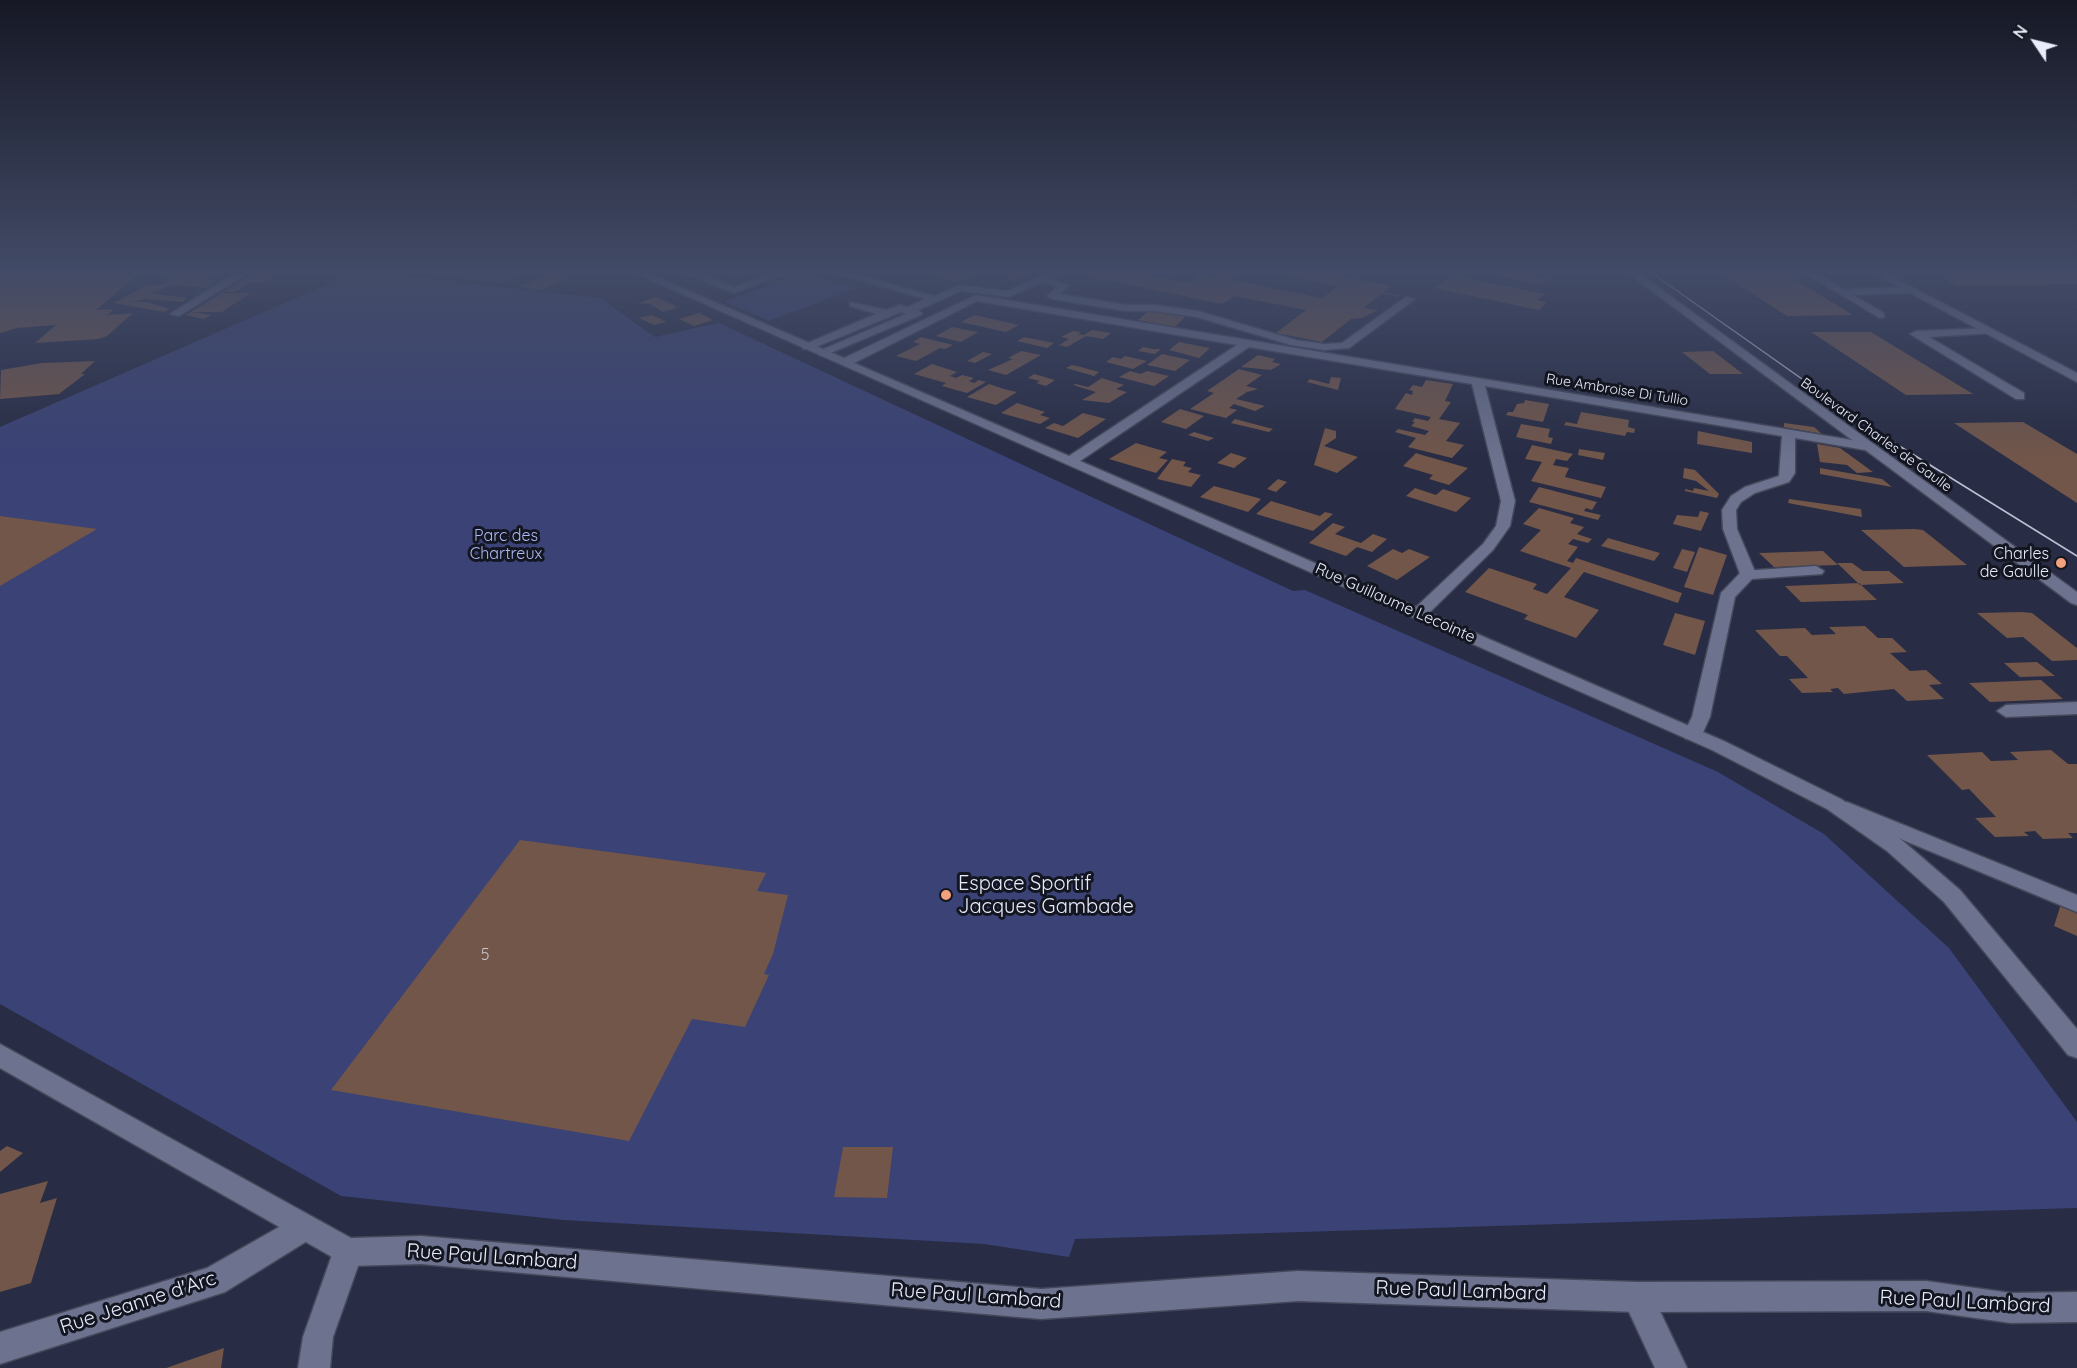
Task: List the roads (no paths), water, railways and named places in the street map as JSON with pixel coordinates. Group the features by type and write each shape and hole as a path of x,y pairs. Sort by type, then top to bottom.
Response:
{"street":[{"name":"Rue Guillaume Lecointe","path":"779,335 1419,613 1693,735 1834,804 1895,846 1952,896 2077,1047"},
{"path":"807,347 836,335"},
{"path":"823,353 866,335"},
{"name":"Rue Ambroise Di Tullio","path":"844,363 901,335"},
{"name":"Rue Ambroise Di Tullio","path":"1192,335 1865,446"},
{"path":"1210,338 1214,335"},
{"path":"1268,335 1295,343 1324,347 1345,346 1360,335"},
{"name":"Boulevard Charles de Gaulle","path":"1716,335 2077,600"},
{"path":"1917,335 2020,396"},
{"path":"1993,335 2077,378"},
{"path":"1070,461 1246,344"},
{"path":"1419,613 1488,547 1503,526 1508,501 1479,382"},
{"path":"1748,574 1730,529 1729,510 1736,499 1750,490 1784,479 1788,473 1790,434"},
{"path":"1693,735 1701,717 1726,596 1748,574 1816,571"},
{"path":"2006,711 2077,708"},
{"path":"1834,804 2077,904"},
{"name":"Rue Paul Lambard","path":"0,1055 348,1252 421,1250 1041,1304 1197,1291 1298,1286 1637,1297 1926,1296 2012,1308 2077,1307"},
{"name":"Rue Jeanne d'Arc","path":"0,1348 214,1281 302,1228"},
{"path":"314,1368 318,1337 348,1252"},
{"path":"1637,1297 1671,1368"}],"tram line":[{"path":"1739,335 1880,434 2077,556"}],"place":[{"name":"Charles de Gaulle","path":"2061,563"},
{"name":"Espace Sportif Jacques Gambade","path":"946,895"}],"park label":[{"name":"Parc des Chartreux","path":"506,545"}]}
